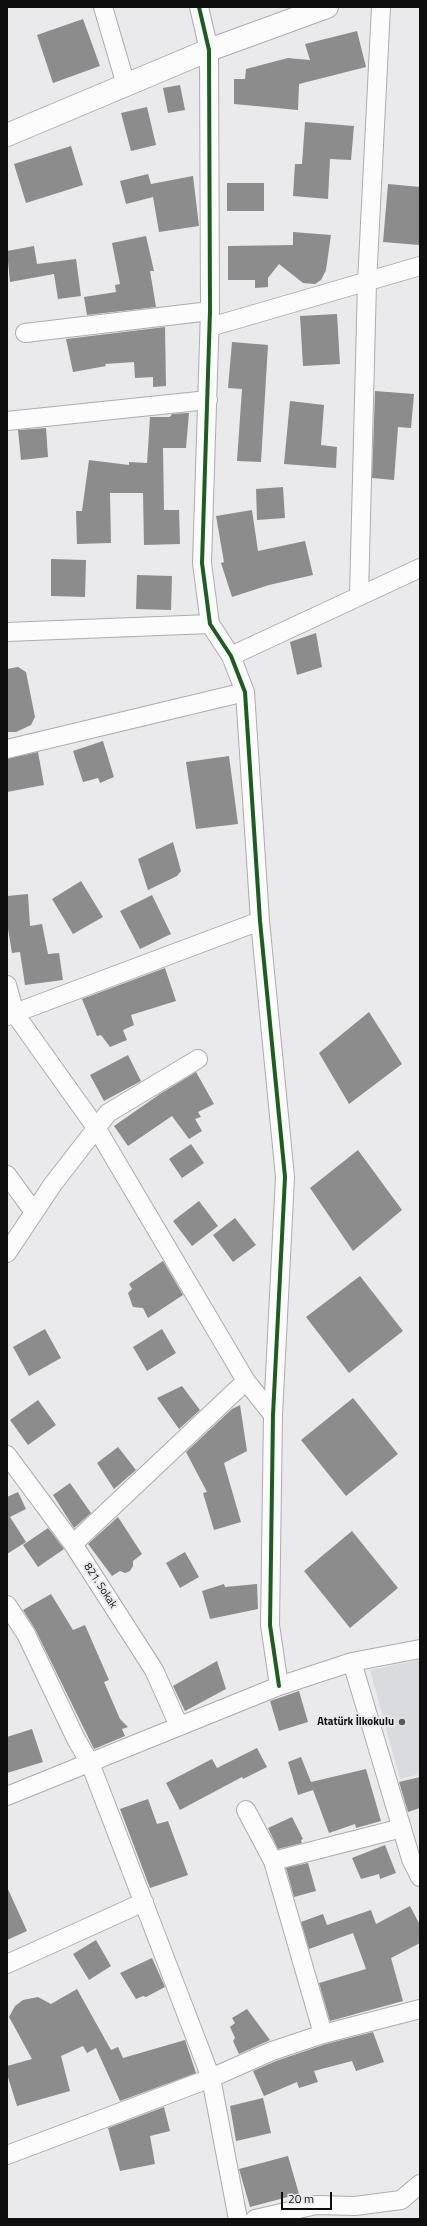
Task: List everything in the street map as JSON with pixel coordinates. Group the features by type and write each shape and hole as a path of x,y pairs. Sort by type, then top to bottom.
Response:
{"street":[{"path":"103,7 126,85"},
{"path":"199,7 209,50 210,319 202,563 210,624 231,656 245,692 260,921 285,1177 273,1415 270,1625 279,1686"},
{"path":"7,135 209,50 327,7"},
{"path":"359,595 367,283 381,7"},
{"path":"25,333 210,319 367,283 420,266"},
{"path":"7,421 208,400"},
{"path":"231,656 359,595 420,568"},
{"path":"7,632 210,624"},
{"path":"7,749 245,692"},
{"path":"11,1015 260,921"},
{"path":"7,985 11,1015 96,1129 211,1319 246,1381 273,1415"},
{"path":"7,1253 53,1184 108,1113 198,1059"},
{"path":"7,1175 34,1212"},
{"path":"73,1544 246,1381"},
{"name":"821. Sokak","path":"7,1455 73,1544 154,1670 179,1726"},
{"path":"7,1605 26,1634 76,1739 90,1763 211,2078 238,2219"},
{"path":"7,1796 279,1686 352,1662 420,1649"},
{"path":"352,1662 402,1828 415,1857 420,1877"},
{"path":"246,1810 273,1861 324,2034"},
{"path":"273,1861 402,1828"},
{"path":"7,1964 144,1902"},
{"path":"7,2155 211,2078 272,2051 324,2034 420,2009"},
{"path":"256,2219 316,2205 354,2206 401,2200 420,2184"}],"shaded area":[{"name":"Atatürk İlkokulu","path":"420,1660 420,1774 400,1779 370,1670"}],"building":[{"path":"83,19 100,66 53,83 37,35"},
{"path":"357,31 366,67 299,84 298,110 234,104 234,79 245,79 246,69 288,58 310,60 305,44"},
{"path":"180,85 185,110 168,113 163,88"},
{"path":"147,107 156,145 131,151 121,113"},
{"path":"305,122 354,126 351,160 330,159 328,199 293,196 295,164 302,164"},
{"path":"71,146 83,185 26,203 14,164"},
{"path":"148,174 151,184 193,176 199,226 159,232 153,197 126,204 120,181"},
{"path":"227,183 264,183 264,211 227,211"},
{"path":"388,184 420,187 419,245 383,242"},
{"path":"293,232 331,235 326,270 321,280 315,284 303,283 279,264 268,278 268,287 255,288 255,280 228,280 228,246 293,245"},
{"path":"146,236 154,271 150,271 156,307 87,315 84,297 116,292 115,285 120,284 112,243"},
{"path":"34,246 37,264 76,259 81,296 58,299 54,274 10,282 7,251"},
{"path":"337,314 340,364 303,366 300,316"},
{"path":"165,327 166,386 153,387 153,377 135,378 134,362 105,364 106,366 73,372 66,339"},
{"path":"232,342 268,345 261,462 237,461 242,389 228,388"},
{"path":"375,391 414,394 411,428 398,427 394,480 372,478"},
{"path":"290,401 324,405 321,445 337,447 336,468 284,464"},
{"path":"189,413 186,448 163,448 164,510 179,510 180,544 144,545 143,493 110,493 111,543 77,544 76,511 82,511 89,460 129,465 129,462 147,463 150,417 170,417 172,414"},
{"path":"46,428 48,457 21,460 18,430"},
{"path":"283,487 285,518 257,520 256,489"},
{"path":"252,510 258,551 305,541 313,575 269,585 232,597 221,563 224,562 216,516"},
{"path":"51,559 86,560 85,597 51,596"},
{"path":"137,575 172,576 171,610 136,609"},
{"path":"316,633 322,667 297,675 290,642"},
{"path":"18,667 26,672 35,717 31,725 16,732 7,732 7,669"},
{"path":"103,741 114,777 100,783 98,778 83,782 73,751"},
{"path":"38,752 44,785 7,792 7,759"},
{"path":"229,756 238,824 196,829 186,762"},
{"path":"173,842 181,871 177,876 148,890 138,859"},
{"path":"81,881 103,917 73,934 52,899"},
{"path":"28,894 30,926 42,924 48,954 59,953 63,980 25,985 20,952 12,953 7,923 7,896"},
{"path":"152,895 171,934 140,949 120,911"},
{"path":"165,968 176,1001 131,1015 134,1025 123,1030 127,1040 110,1047 101,1035 97,1036 82,999"},
{"path":"369,1012 402,1064 349,1104 319,1053"},
{"path":"128,1055 141,1081 104,1101 90,1075"},
{"path":"196,1072 214,1104 198,1112 201,1117 195,1119 202,1131 189,1139 172,1116 128,1146 114,1126 160,1094"},
{"path":"191,1144 204,1163 182,1178 169,1159"},
{"path":"358,1150 402,1210 353,1251 310,1188"},
{"path":"199,1201 218,1226 192,1246 173,1221"},
{"path":"235,1218 256,1245 233,1262 213,1235"},
{"path":"163,1261 183,1295 148,1318 143,1308 133,1307 128,1293 132,1289 129,1284"},
{"path":"360,1276 403,1331 349,1373 306,1317"},
{"path":"45,1329 61,1358 29,1376 13,1347"},
{"path":"162,1329 176,1353 147,1371 133,1347"},
{"path":"182,1386 200,1410 179,1429 157,1398"},
{"path":"353,1398 398,1454 346,1496 301,1440"},
{"path":"38,1400 56,1425 28,1445 10,1420"},
{"path":"240,1405 247,1451 224,1463 241,1522 214,1530 203,1493 207,1492 186,1452 232,1409"},
{"path":"118,1447 136,1470 114,1489 97,1463"},
{"path":"70,1483 91,1513 74,1528 53,1495"},
{"path":"18,1492 26,1509 10,1517 26,1542 7,1554 7,1497"},
{"path":"118,1517 142,1554 133,1561 133,1566 130,1571 125,1573 120,1571 112,1576 88,1544"},
{"path":"48,1528 64,1549 38,1567 23,1545"},
{"path":"352,1531 398,1588 350,1628 304,1571"},
{"path":"185,1552 199,1577 180,1588 166,1563"},
{"path":"224,1584 225,1587 257,1584 258,1609 210,1619 202,1591"},
{"path":"51,1594 73,1630 85,1625 109,1680 104,1682 120,1719 128,1727 122,1729 125,1736 94,1749 35,1629 23,1610"},
{"path":"217,1661 226,1689 185,1711 173,1686"},
{"path":"299,1691 308,1722 279,1731 270,1701"},
{"path":"32,1729 43,1762 7,1773 7,1737"},
{"path":"257,1748 267,1767 243,1779 242,1777 180,1810 166,1783 212,1759 217,1768"},
{"path":"301,1757 311,1782 366,1769 381,1821 356,1828 355,1824 329,1833 313,1790 298,1795 288,1762"},
{"path":"420,1777 420,1808 408,1812 399,1782"},
{"path":"148,1799 157,1824 168,1821 188,1875 150,1888 120,1809"},
{"path":"292,1817 303,1839 301,1840 302,1843 278,1849 268,1828"},
{"path":"385,1845 396,1873 380,1879 379,1874 361,1879 352,1858"},
{"path":"308,1863 316,1891 294,1897 286,1868"},
{"path":"7,1887 27,1931 7,1940"},
{"path":"410,1906 420,1925 420,1943 391,1958 403,2001 330,2021 319,1983 366,1969 353,1933 309,1949 301,1922 323,1914 327,1925 371,1910 376,1924"},
{"path":"96,1940 111,1966 89,1980 73,1954"},
{"path":"152,1958 165,1987 146,1997 143,1996 136,1999 120,1973"},
{"path":"77,1989 111,2050 118,2047 123,2058 185,2040 196,2073 120,2101 96,2048 87,2053 83,2046 61,2056 70,2091 17,2106 7,2074 7,2066 32,2059 9,2017 15,2006 23,2000 38,1997 51,2004"},
{"path":"247,2009 270,2040 239,2054 233,2041 235,2038 230,2027 235,2023 232,2018"},
{"path":"373,2032 384,2062 356,2071 352,2061 314,2071 318,2082 299,2088 297,2082 264,2096 253,2071 276,2061 326,2044"},
{"path":"263,2098 271,2133 236,2141 230,2106"},
{"path":"164,2107 170,2131 150,2136 155,2164 120,2171 108,2128"},
{"path":"288,2156 299,2194 250,2207 239,2169"}],"cycle path":[{"path":"199,7 209,50 210,311 202,563 210,624 231,656 245,692 260,921 285,1177 273,1415 270,1625 279,1686"}],"place":[{"name":"Atatürk İlkokulu","path":"402,1722"}]}
